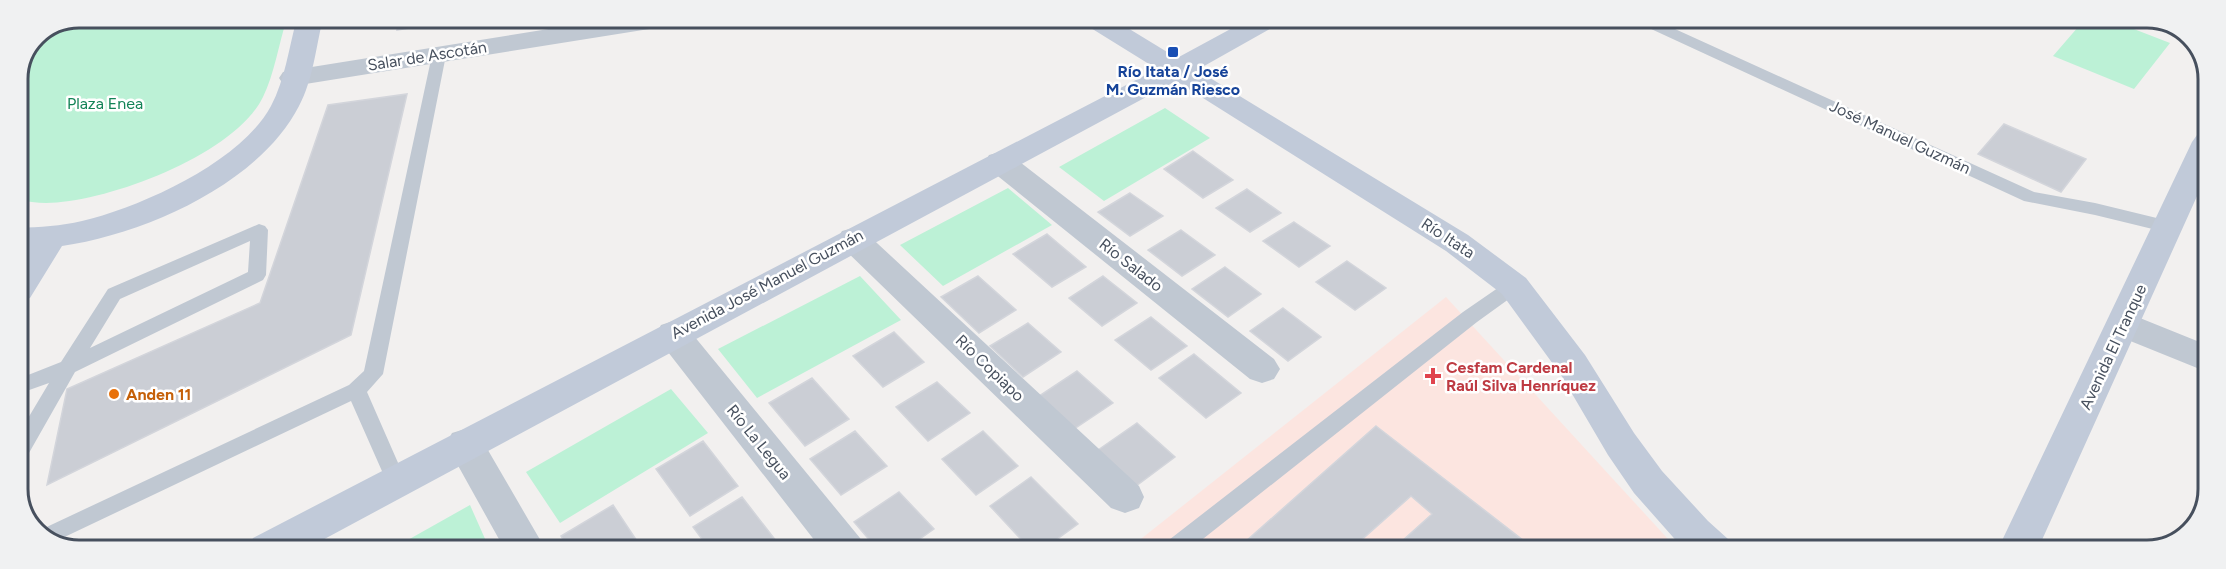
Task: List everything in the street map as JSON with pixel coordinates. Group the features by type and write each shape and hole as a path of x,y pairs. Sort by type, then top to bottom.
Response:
{"street":[{"path":"28,238 83,232 139,214 220,173 255,146 273,127 286,105 307,28"},
{"name":"Salar de Ascotán","path":"293,78 606,28"},
{"name":"Río Itata","path":"1109,28 1457,243 1514,286 1573,365 1621,444 1648,482 1702,540"},
{"name":"Avenida José Manuel Guzmán","path":"286,540 1252,28"},
{"name":"Río Salado","path":"1000,162 1262,369"},
{"name":"Avenida El Tranque","path":"2023,540 2125,325 2197,164"},
{"path":"28,274 52,237"},
{"name":"Río Copiapo","path":"853,239 1125,497"},
{"path":"2125,325 2198,355"},
{"name":"Río La Legua","path":"672,334 838,540"},
{"path":"465,444 520,540"}],"lane":[{"name":"José Manuel Guzmán","path":"1661,28 2030,197 2095,209 2169,227"},
{"path":"53,533 356,390 373,374 439,55"},
{"path":"29,383 68,367 257,275 259,230 114,294 68,367 29,435"},
{"path":"1186,540 1470,317 1514,286"},
{"path":"356,390 396,481"}],"shaded area":[{"name":"Cesfam Cardenal Raúl Silva Henríquez","path":"1446,297 1669,540 1140,540"}],"green space":[{"name":"Plaza Enea","path":"80,28 284,28 263,97 248,118 226,138 198,156 134,185 101,195 46,203 28,201 28,80 32,60 43,43 51,37 60,32"},
{"path":"2077,28 2131,28 2170,43 2134,89 2053,56"},
{"path":"1165,108 1210,138 1104,201 1059,167"},
{"path":"1008,188 1052,225 943,286 900,245"},
{"path":"860,276 901,320 757,398 718,349"},
{"path":"671,389 708,433 560,523 526,472"},
{"path":"470,505 486,540 408,540"}],"building":[{"path":"407,94 351,335 47,485 67,389 260,303 328,105"},
{"path":"2004,124 2086,159 2061,192 1978,154"},
{"path":"1193,151 1233,180 1203,198 1164,169"},
{"path":"1247,189 1281,213 1250,232 1216,208"},
{"path":"1130,193 1163,216 1130,236 1098,212"},
{"path":"1294,222 1330,246 1299,267 1263,241"},
{"path":"1181,230 1215,255 1182,276 1148,250"},
{"path":"1047,234 1086,267 1052,287 1013,254"},
{"path":"1347,261 1386,288 1355,310 1316,282"},
{"path":"1225,267 1261,294 1228,317 1192,289"},
{"path":"978,276 1016,310 979,333 941,297"},
{"path":"1103,276 1137,303 1102,326 1069,298"},
{"path":"1283,308 1321,337 1288,361 1250,331"},
{"path":"1151,317 1187,346 1151,370 1115,340"},
{"path":"1028,323 1061,352 1023,377 990,346"},
{"path":"894,332 924,362 883,387 853,356"},
{"path":"1194,354 1241,393 1206,418 1159,378"},
{"path":"1077,371 1113,403 1074,429 1039,396"},
{"path":"812,378 849,419 805,446 769,403"},
{"path":"937,382 970,413 928,441 896,407"},
{"path":"1137,423 1175,457 1136,486 1098,450"},
{"path":"1376,426 1523,540 1403,540 1432,514 1411,496 1361,540 1247,540"},
{"path":"855,431 887,466 841,495 810,459"},
{"path":"983,431 1018,466 976,495 942,459"},
{"path":"703,441 738,486 690,516 656,469"},
{"path":"1031,477 1078,524 1056,540 1022,540 990,506"},
{"path":"899,492 934,529 918,540 869,540 854,522"},
{"path":"742,497 775,540 703,540 693,527"},
{"path":"613,505 636,540 563,540 561,536"}],"place":[{"name":"Río Itata / José M. Guzmán Riesco","path":"1173,52"},
{"name":"Cesfam Cardenal Raúl Silva Henríquez","path":"1433,376"},
{"name":"Anden 11","path":"114,394"}]}
